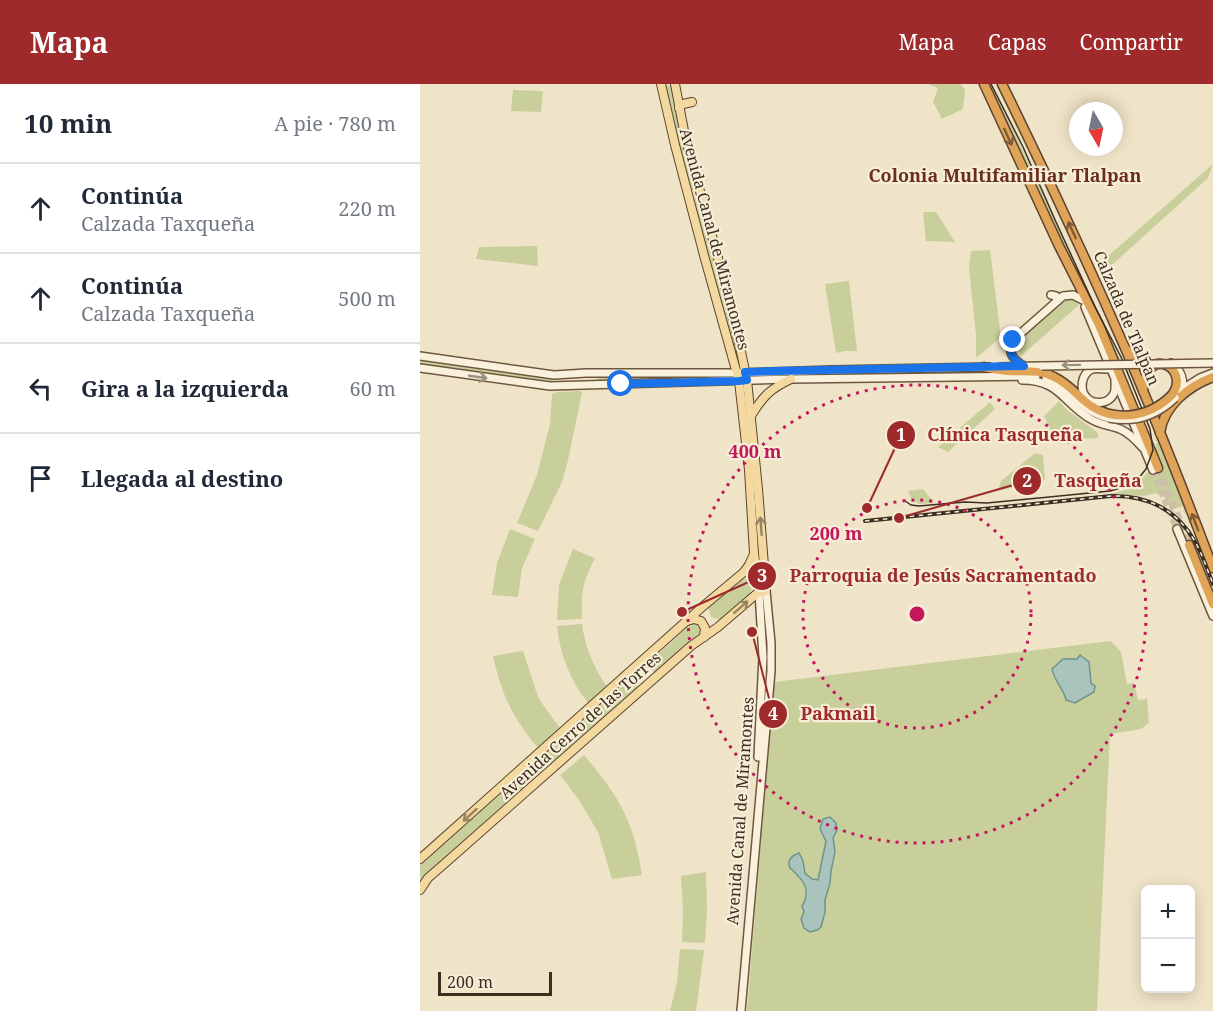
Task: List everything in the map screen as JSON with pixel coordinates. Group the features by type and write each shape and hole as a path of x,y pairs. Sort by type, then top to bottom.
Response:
{"highway":[{"name":"Calzada de Tlalpan","path":"984,84 1109,348 1156,469"},
{"name":"Calzada de Tlalpan","path":"1002,84 1090,269 1160,433 1213,568"},
{"path":"1124,347 1137,358 1146,361"},
{"path":"984,368 1046,373 1061,381 1092,408 1109,416 1140,414 1155,408 1176,395 1177,375 1169,367 1160,363 1152,366 1143,382 1143,394"},
{"path":"1160,433 1164,419 1176,401 1194,386 1213,375"},
{"path":"1189,545 1213,603"}],"main road":[{"name":"Avenida Canal de Miramontes","path":"661,84 675,145 742,377 751,416 759,502 763,679 739,1011"},
{"name":"Avenida Canal de Miramontes","path":"675,84 685,136 740,347 757,579"},
{"path":"679,108 683,104 692,102"},
{"name":"Calzada de Tlalpan","path":"1076,279 1076,285 1114,376 1156,469"},
{"path":"1024,366 1012,357 1011,342 1068,294 1083,300"},
{"path":"1051,295 1057,296 1058,301"},
{"path":"420,356 550,375 580,373 791,379 1030,375 1046,378 1061,387 1089,411 1109,416"},
{"path":"1166,361 1178,368 1182,375 1183,384 1176,395"},
{"path":"1114,376 1115,389 1110,399 1100,403 1093,402 1083,393 1085,375 1094,369 1213,365"},
{"path":"420,368 550,386 742,377 822,370 1213,365"},
{"path":"550,386 560,379 580,373"},
{"path":"1176,395 1198,379 1213,375"},
{"path":"975,377 999,381 1034,380 1045,383 1095,422 1121,430 1145,449"},
{"path":"751,416 761,399 791,379"},
{"path":"1178,529 1213,616"},
{"name":"Avenida Cerro de las Torres","path":"420,859 740,575 747,568 754,553"},
{"path":"740,575 748,575 757,579 762,592"},
{"path":"714,586 723,589"},
{"name":"Avenida Canal de Miramontes","path":"739,1011 772,658 770,624 762,592"},
{"name":"Avenida Cerro de las Torres","path":"420,890 428,878 691,645 762,592"},
{"path":"686,621 694,619 701,621 705,628 704,637"},
{"path":"763,679 767,683 767,703"}],"green space":[{"path":"928,84 961,84 965,90 963,109 942,119 933,102 938,88"},
{"path":"996,84 998,84 1116,336"},
{"path":"664,85 671,86 697,190 691,191"},
{"path":"993,88 1122,362 1099,322 990,92"},
{"path":"513,90 543,91 541,112 511,111"},
{"path":"1213,164 1208,178 1103,273 1099,264"},
{"path":"692,198 699,198 733,333 729,334"},
{"path":"923,212 936,212 955,242 926,241"},
{"path":"537,246 538,266 476,259 479,247"},
{"path":"990,250 1001,337 976,358 969,268 971,251"},
{"path":"849,281 857,351 836,353 825,284"},
{"path":"1069,298 1077,300 1080,304 1020,357 1020,346 1024,336 1062,301"},
{"path":"420,361 554,378 549,384 420,366"},
{"path":"722,375 724,380 597,382 597,377"},
{"path":"581,391 562,482 538,531 517,523 537,475 550,424 552,394"},
{"path":"1059,401 1097,432 1099,437 1056,441 1044,416"},
{"path":"990,402 995,409 948,452 938,447"},
{"path":"1153,427 1186,515 1182,506 1179,508 1156,493 1144,496 1109,494 1136,484 1149,471 1158,442"},
{"path":"1035,453 1043,455 1045,480 998,491 1001,481"},
{"path":"923,489 934,503 919,504 911,499 908,491"},
{"path":"510,529 535,539 522,568 518,597 492,595 497,563"},
{"path":"573,549 595,558 584,587 582,619 557,620 559,585"},
{"path":"746,579 752,583 751,594 720,620 711,617 708,607 739,580"},
{"path":"697,623 702,626 700,633 658,673 654,673 649,663 691,624"},
{"path":"582,624 591,657 607,687 588,703 567,667 557,626"},
{"path":"1111,641 1121,652 1127,684 1134,683 1138,700 1147,699 1149,723 1141,729 1110,734 1097,1011 747,1011 774,682"},
{"path":"523,651 537,694 560,728 538,748 509,705 493,656"},
{"path":"631,679 639,687 579,740 569,728 612,690"},
{"path":"563,733 574,745 552,765 541,753"},
{"path":"584,755 609,786 624,812 635,841 642,875 612,879 598,832 579,800 560,775"},
{"path":"533,759 544,772 420,886 420,861"},
{"path":"706,872 705,943 682,942 681,876"},
{"path":"680,949 704,950 696,1011 670,1011 677,982"}],"water":[{"path":"1080,655 1089,662 1091,683 1095,686 1094,692 1075,703 1066,700 1052,669 1063,659 1077,659"},
{"path":"830,817 836,823 837,830 833,838 835,852 825,900 825,912 821,927 810,932 804,928 801,919 804,912 802,906 806,894 805,886 790,868 789,863 792,857 799,853 805,873 812,879 818,880 826,841 820,829 823,819"}],"tunnel":[{"path":"1158,468 1189,545"},
{"path":"1153,470 1177,529"}],"tram line":[{"path":"905,501 919,506 965,502 987,503 1110,491 1130,485 1137,480 1146,469 1153,450 1150,429 1122,359 1096,309 1023,147 991,84"}],"railway":[{"path":"865,521 1111,496 1136,498 1148,501 1169,512 1187,529 1200,550 1213,584"}],"place":[{"name":"Clínica Tasqueña","path":"867,508"},
{"name":"Tasqueña","path":"899,518"},
{"name":"Parroquia de Jesús Sacramentado","path":"682,612"},
{"name":"Pakmail","path":"752,632"}],"district":[{"name":"Colonia Multifamiliar Tlalpan","path":"1005,175"}],"route":[{"path":"621,384 739,381 747,380 745,372 1024,366 1012,357 1010,351 1013,340"}]}
